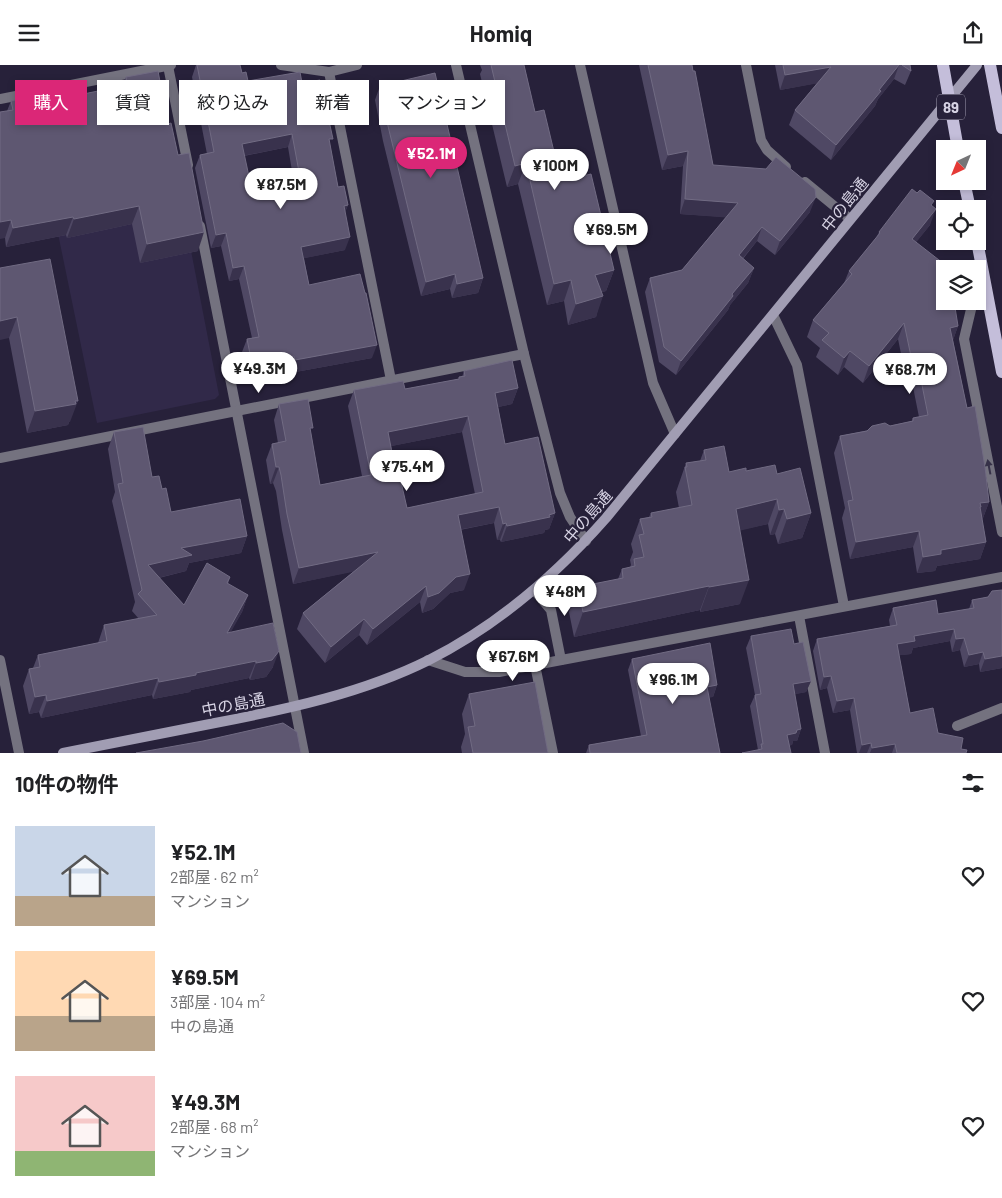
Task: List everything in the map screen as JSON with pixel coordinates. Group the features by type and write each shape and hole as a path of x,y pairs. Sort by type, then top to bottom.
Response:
{"main road":[{"name":"89","path":"943,65 956,140"},
{"path":"990,65 1002,128"},
{"path":"986,290 1002,372"}],"street":[{"path":"0,99 170,65 189,171"},
{"path":"282,65 329,73 357,65"},
{"path":"456,65 524,354 560,493 570,517 586,541"},
{"path":"580,65 653,383 675,435"},
{"path":"746,65 761,140 767,151 850,219"},
{"name":"中の島通","path":"62,753 295,706 360,689 428,660 476,633 535,591 586,541 977,65"},
{"path":"329,73 390,380"},
{"path":"198,219 304,753"},
{"path":"971,310 964,339 1002,532"},
{"path":"773,315 797,365 844,606"},
{"path":"0,458 524,354"},
{"path":"428,660 466,672 499,672 1002,577"},
{"path":"535,591 552,610 561,660"},
{"path":"799,616 825,753"},
{"path":"0,661 18,753"},
{"path":"536,665 553,753"},
{"path":"957,726 1002,708"}],"shaded area":[{"path":"168,132 219,395 215,399 97,423 42,156"}],"building":[{"path":"197,65 240,65 242,73 246,72 248,80 200,80"},
{"path":"491,65 524,65 535,112 544,110 561,181 591,174 614,270 595,275 603,296 576,304 571,280 554,284 526,163 515,166 505,124 505,80 495,80"},
{"path":"648,65 692,65 693,71 695,71 713,165 766,169 776,157 815,189 816,197 780,241 762,227 739,255 754,268 681,361 664,347 650,278 682,270 738,203 685,199 688,151 668,155"},
{"path":"783,65 899,65 879,90 881,91 836,145 795,110 831,67 785,75"},
{"path":"902,65 910,65 911,71"},
{"path":"158,71 160,80 126,80 126,77"},
{"path":"300,72 301,80 297,80 297,125 330,125 333,139 329,139 338,187 344,186 348,205 344,206 350,237 301,247 309,285 360,274 377,345 295,360 294,356 252,364 247,339 259,337 244,266 233,268 226,233 216,235 200,155 214,152 209,125 287,125 287,80 254,80","holes":["292,134 302,188 253,195 242,144"]},
{"path":"435,73 437,80 405,80"},
{"path":"97,91 97,125 169,125 171,123 178,155 189,153 204,232 147,244 139,206 74,219 73,217 13,228 11,220 0,222 0,112 13,110 11,101 15,100 15,125 87,125 87,93"},
{"path":"447,125 483,278 457,284 455,274 426,282 388,126"},
{"path":"912,189 917,193 920,190 934,201 931,205 936,209 912,239 939,260 936,260 936,310 955,310 958,326 950,328 967,408 975,406 985,467 989,502 980,503 980,507 986,542 941,550 941,554 923,557 919,531 856,542 848,501 853,500 840,436 867,431 872,426 885,423 890,426 913,421 913,418 928,415 918,365 913,366 904,323 869,366 850,351 844,358 822,340 829,333 813,320 852,274 849,271"},
{"path":"50,259 78,401 75,401 76,404 35,411 17,317 0,321 0,268"},
{"path":"512,360 518,388 495,393 505,444 538,437 555,513 549,515 550,517 507,526 506,523 503,524 499,507 458,515 470,574 456,577 439,593 428,597 426,586 373,629 364,619 331,647 303,613 378,552 299,568 287,514 281,475 279,467 276,467 272,444 286,441 279,404 308,399 313,428 310,428 320,485 371,475 354,390 403,381 405,389 459,379 459,377 465,376 464,371","holes":["468,416 483,492 407,508 399,473 396,473 388,432"]},
{"path":"143,427 152,477 159,476 162,489 166,488 171,512 240,499 247,536 181,548 192,555 148,565 184,605 207,563 230,577 227,583 248,595 227,633 273,623 279,651 272,660 256,663 256,661 159,682 158,678 47,701 46,695 35,697 29,669 40,667 38,655 107,641 104,625 157,615 138,594 142,590 118,484 123,483 114,432"},
{"path":"724,446 729,472 746,468 746,471 775,465 777,474 800,468 811,513 787,519 784,509 779,510 777,499 736,509 749,580 709,586 583,612 578,587 623,578 622,569 635,566 634,559 644,557 639,535 644,534 640,519 652,517 651,513 692,505 685,467 687,467 686,463 706,460 704,450"},
{"path":"1002,590 1002,656 985,659 983,652 969,655 964,638 956,639 954,629 914,636 915,641 897,644 910,713 933,708 938,733 963,738 961,749 967,750 966,753 897,753 895,744 872,748 871,743 862,745 854,698 837,701 831,676 824,677 817,639 897,625 893,608 936,600 938,614 974,608 972,600 988,597 992,591"},
{"path":"791,629 794,644 803,642 811,681 793,684 801,729 797,730 796,733 787,735 791,753 742,753 762,749 761,744 763,744 755,695 761,694 751,636"},
{"path":"710,643 717,685 707,687 720,753 590,753 589,745 647,735 632,659"},
{"path":"535,682 548,753 473,753 468,727 475,726 469,694"},
{"path":"283,723 297,732 301,753 136,753 203,741"}]}
